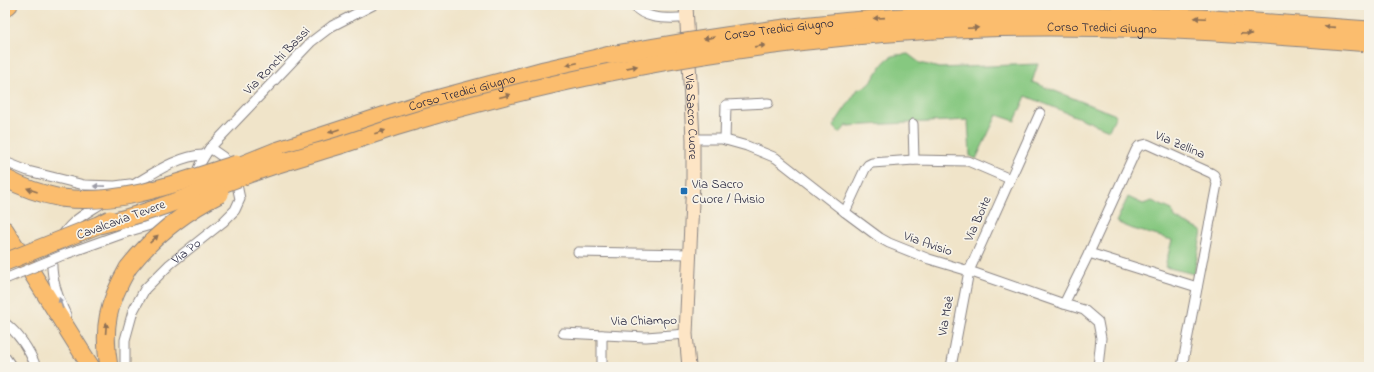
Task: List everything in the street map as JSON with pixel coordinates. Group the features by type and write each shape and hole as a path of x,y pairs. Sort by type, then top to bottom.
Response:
{"highway":[{"path":"5,8 9,5"},
{"name":"Corso Tredici Giugno","path":"343,144 498,98 565,81 646,64 780,44 867,34 933,22 1025,14 1200,18 1369,30"},
{"name":"Corso Tredici Giugno","path":"276,151 425,102 544,70 610,55 778,28 872,19 1002,27 1124,28 1247,34 1369,43"},
{"path":"5,253 132,217 264,169 343,144"},
{"path":"109,367 106,346 107,317 112,300 128,268 153,239 175,221 203,204 248,181 343,144"},
{"path":"100,225 128,209 276,151"},
{"path":"5,178 32,190 61,198 95,201 130,196 161,188 276,151"},
{"path":"5,230 80,360"},
{"path":"23,277 80,360 91,367"}],"street":[{"name":"Via Ronchi Bassi","path":"207,152 311,42 332,26 373,5"},
{"path":"633,5 638,11 654,18 686,18"},
{"name":"Via Sacro Cuore","path":"686,5 693,139 693,180 686,334 688,367"},
{"path":"725,140 726,105 768,103"},
{"name":"Via Boite","path":"969,271 1040,113"},
{"path":"912,124 914,160"},
{"name":"Via Avisio","path":"693,139 725,140 747,146 776,158 845,212 889,243 929,259 1084,310 1098,322 1101,338 1098,367"},
{"name":"Via Zellina","path":"1064,304 1139,146 1147,144 1211,173 1216,180 1182,367"},
{"path":"80,360 72,327 62,307 55,282 52,261 56,247 64,233 74,222 111,197 180,159 207,152"},
{"name":"Cavalcavia Tevere","path":"5,279 171,216 183,208 186,204 198,169 207,152"},
{"name":"Via Po","path":"125,367 125,340 133,311 145,289 170,264 223,222 235,210 240,199 236,180 223,157 207,152"},
{"path":"845,212 868,165 877,162 914,160 968,161 1010,179"},
{"path":"5,162 28,171 84,185 115,186 138,183"},
{"path":"578,252 689,254"},
{"path":"1089,253 1197,287"},
{"name":"Via Maè","path":"950,367 969,271"},
{"path":"5,323 20,337 31,355 36,367"},
{"name":"Via Chiampo","path":"563,333 646,337 686,334"},
{"name":"Via Chiampo","path":"602,335 602,367"},
{"path":"5,357 12,367"}],"green space":[{"path":"908,54 920,63 939,68 1038,64 1032,82 1116,115 1109,130 1026,96 1015,121 997,115 976,159 970,156 968,120 846,126 840,133 833,126 858,89 869,84 887,59 895,55"},
{"path":"1128,197 1143,204 1152,201 1172,210 1175,218 1202,231 1194,274 1165,267 1172,240 1133,229 1116,222"}],"tunnel":[{"path":"6,251 23,277"}],"place":[{"name":"Via Sacro Cuore / Avisio","path":"684,191"}]}
